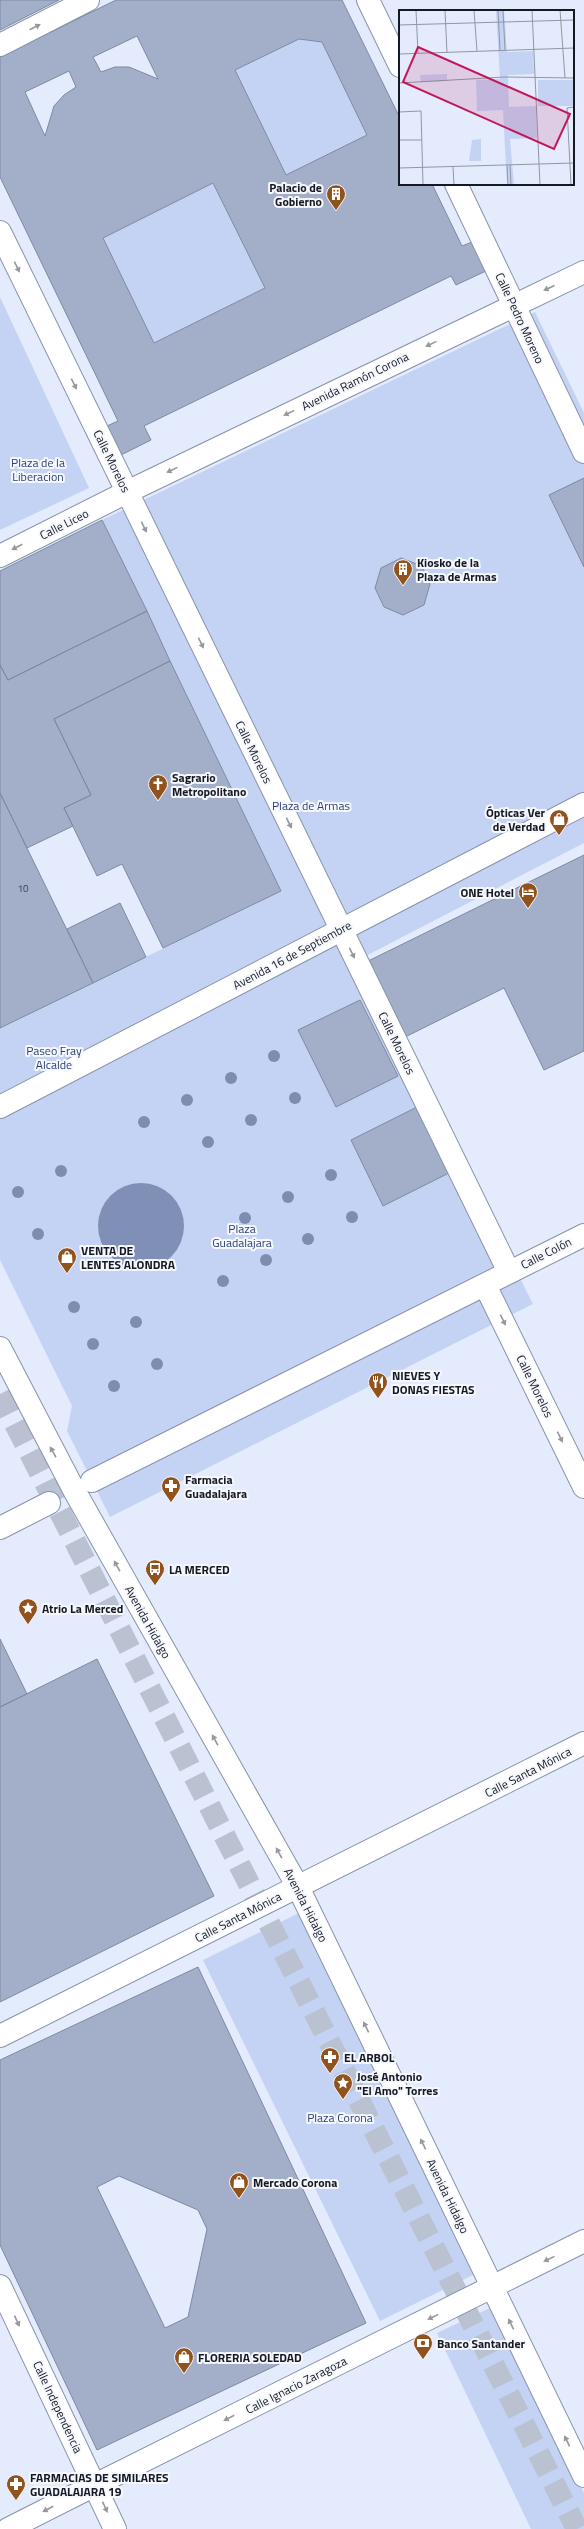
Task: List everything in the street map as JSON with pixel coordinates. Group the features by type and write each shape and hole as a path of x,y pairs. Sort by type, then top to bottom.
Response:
{"street":[{"path":"0,45 88,0"},
{"path":"368,0 399,64"},
{"name":"Calle Pedro Moreno","path":"456,185 584,452"},
{"name":"Calle Morelos","path":"0,232 509,1272"},
{"name":"Avenida Ramón Corona","path":"127,492 514,304 584,272"},
{"name":"Calle Liceo","path":"0,556 127,492"},
{"name":"Avenida 16 de Septiembre","path":"0,1107 584,804"},
{"name":"Calle Colón","path":"92,1481 584,1235"},
{"name":"Calle Morelos","path":"485,1285 584,1487"},
{"name":"Avenida Hidalgo","path":"0,1348 71,1484 298,1887 584,2476"},
{"path":"0,1528 49,1503"},
{"name":"Calle Santa Mónica","path":"0,2036 584,1743"},
{"name":"Calle Ignacio Zaragoza","path":"8,2529 584,2241"},
{"name":"Calle Independencia","path":"0,2286 115,2529"}],"green space":[{"path":"299,39 322,42 367,135 286,175 235,70"},
{"path":"213,183 265,288 154,343 103,238"},
{"name":"Plaza de la Liberacion","path":"0,297 89,488 0,530"},
{"path":"535,312 584,413 584,843 360,959 533,1304 110,1517 67,1431 72,1406 0,1260 0,1028 281,891 102,520","holes":["401,558 422,566 430,584 424,605 403,615 384,607 375,588 381,568"]},
{"name":"Plaza Corona","path":"301,1912 477,2273 380,2321 203,1960"},
{"path":"494,2306 584,2493 584,2529 531,2529 437,2333"}],"shaded area":[{"path":"133,1183 149,1183 158,1186 172,1195 181,1209 184,1218 184,1234 181,1243 172,1257 158,1266 149,1269 133,1269 117,1262 110,1257 105,1250 98,1234 98,1218 105,1202 110,1195 117,1190"}],"building":[{"path":"0,0 59,0 0,30"},
{"name":"Palacio de Gobierno","path":"116,0 342,0 399,116 399,185 432,185 462,246 472,242 486,271 456,285 451,276 144,426 151,440 121,455 107,426 118,421 0,177 0,57","holes":["137,36 158,79 129,67 115,67 101,72 93,57","299,39 322,42 367,135 286,175 235,70","69,71 76,87 64,95 54,106 45,136 25,92","213,183 265,288 154,343 103,238"]},
{"path":"584,478 584,567 549,495"},
{"path":"102,520 147,611 8,680 0,665 0,571"},
{"name":"Kiosko de la Plaza de Armas","path":"401,558 422,566 430,584 424,605 403,615 384,607 375,588 381,568"},
{"path":"147,611 170,661 54,719 91,795 64,808 73,826 27,848 0,793 0,665 8,680"},
{"name":"Sagrario Metropolitano","path":"170,661 281,891 163,948 122,864 97,876 64,808 91,795 54,719"},
{"path":"0,793 93,983 0,1028"},
{"name":"ONE Hotel","path":"584,855 584,1051 544,1070 504,988 399,1040 362,964"},
{"path":"120,903 146,957 93,983 67,929"},
{"path":"360,1000 398,1076 336,1107 298,1030"},
{"path":"419,1106 451,1172 383,1206 351,1140"},
{"path":"0,1639 27,1694 0,1707"},
{"path":"97,1659 214,1896 0,2002 0,1707"},
{"name":"Mercado Corona","path":"198,1967 366,2323 97,2450 0,2245 0,2060","holes":["119,2176 198,2210 207,2229 188,2317 165,2328 97,2187"]}],"tunnel":[{"path":"0,1394 577,2529"}],"place":[{"name":"Palacio de Gobierno","path":"336,211"},
{"name":"Kiosko de la Plaza de Armas","path":"403,586"},
{"name":"Sagrario Metropolitano","path":"158,801"},
{"name":"Ópticas Ver de Verdad","path":"559,836"},
{"name":"ONE Hotel","path":"528,909"},
{"name":"VENTA DE LENTES ALONDRA","path":"67,1274"},
{"name":"NIEVES Y DONAS FIESTAS","path":"378,1399"},
{"name":"Farmacia Guadalajara","path":"171,1503"},
{"name":"LA MERCED","path":"155,1586"},
{"name":"Atrio La Merced","path":"28,1625"},
{"name":"EL ARBOL","path":"330,2074"},
{"name":"José Antonio \"El Amo\" Torres","path":"343,2100"},
{"name":"Mercado Corona","path":"239,2199"},
{"name":"Banco Santander","path":"423,2360"},
{"name":"FLORERIA SOLEDAD","path":"184,2374"},
{"name":"FARMACIAS DE SIMILARES GUADALAJARA 19","path":"16,2501"}],"park label":[{"name":"Plaza de Armas","path":"311,805"},
{"name":"Paseo Fray Alcalde","path":"54,1057"},
{"name":"Plaza Guadalajara","path":"242,1235"}]}
